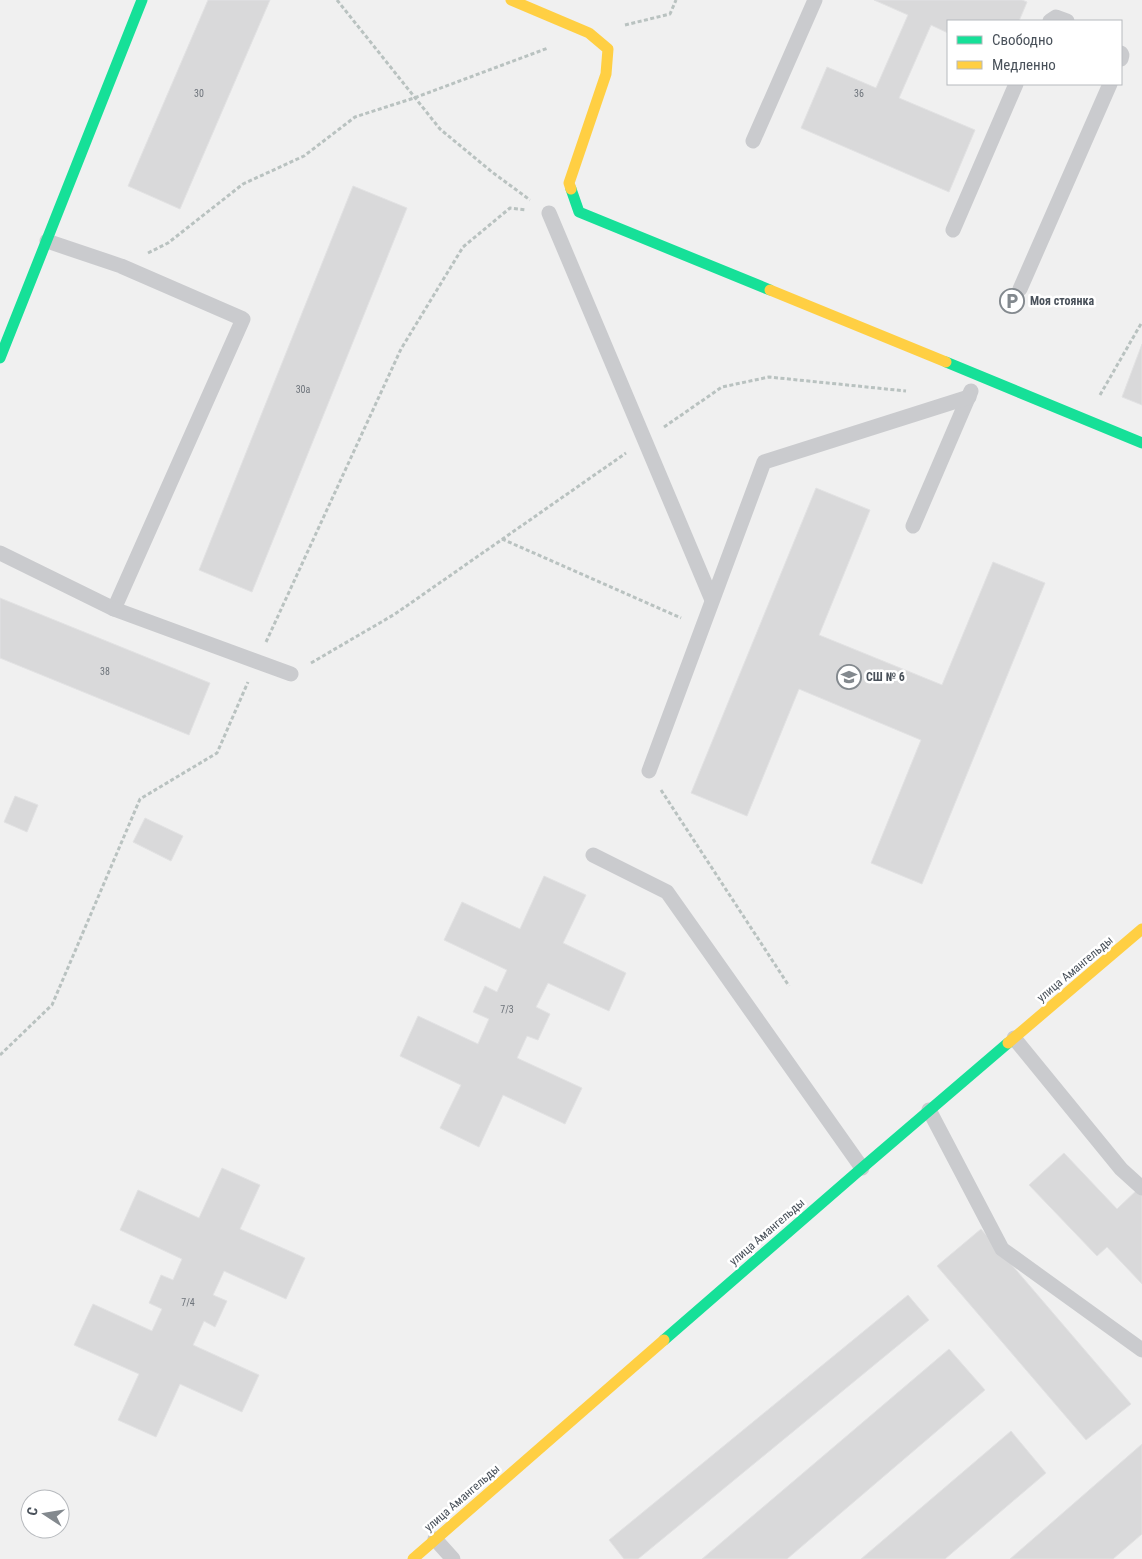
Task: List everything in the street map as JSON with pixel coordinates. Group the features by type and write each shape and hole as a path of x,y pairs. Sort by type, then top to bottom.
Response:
{"street":[{"path":"0,358 142,0"},
{"path":"511,0 589,33 608,49 606,74 569,183 579,212 1142,443"},
{"name":"улица Амангельды","path":"413,1559 862,1168 1142,929"}],"lane":[{"path":"753,141 815,0"},
{"path":"1052,20 1056,17 1064,20"},
{"path":"953,230 1016,85"},
{"path":"1020,289 1110,85"},
{"path":"549,213 712,600"},
{"path":"47,241 121,266 243,319 114,609"},
{"path":"913,526 977,376"},
{"path":"649,771 764,462 969,397"},
{"path":"0,553 114,609 291,674"},
{"path":"593,855 667,892 862,1168"},
{"path":"1014,1038 1121,1169 1142,1188"},
{"path":"930,1110 1002,1249 1142,1350"},
{"path":"436,1539 452,1559"}],"path":[{"path":"338,0 440,129 492,172 549,213"},
{"path":"589,33 670,14 676,0"},
{"path":"121,266 168,243 243,184 304,156 355,116 414,98 552,47"},
{"path":"0,1055 52,1005 140,799 217,753 401,349 463,247 510,208 549,213"},
{"path":"1085,420 1142,322"},
{"path":"291,674 395,614 722,386 769,377 912,392"},
{"path":"502,539 702,627"},
{"path":"649,771 789,986"}],"building":[{"path":"208,0 270,0 180,209 128,186"},
{"path":"874,0 1022,0 1027,2 1019,20 947,20 947,33 931,25 899,98 975,130 949,192 801,128 827,67 876,88 908,15"},
{"path":"353,186 407,208 252,592 199,570"},
{"path":"1142,344 1142,405 1122,397"},
{"path":"816,488 870,510 819,635 942,685 993,562 1045,583 922,884 871,863 921,740 799,689 747,816 691,793"},
{"path":"0,598 210,683 189,735 0,658"},
{"path":"15,796 38,805 27,832 4,822"},
{"path":"145,818 183,836 171,861 133,842"},
{"path":"544,876 586,895 563,943 626,973 609,1011 548,983 536,1007 550,1014 538,1040 527,1036 517,1058 582,1088 565,1124 503,1095 479,1147 440,1128 461,1085 400,1056 418,1016 478,1044 489,1019 473,1012 485,986 497,992 507,970 444,940 462,902 520,929"},
{"path":"1064,1153 1117,1209 1139,1188 1142,1191 1142,1284 1107,1247 1097,1256 1029,1185"},
{"path":"222,1168 260,1185 240,1229 305,1258 286,1299 224,1271 213,1295 227,1301 215,1327 204,1321 193,1345 259,1375 242,1412 180,1384 156,1437 118,1420 139,1374 74,1345 93,1304 152,1331 162,1309 149,1303 161,1275 173,1280 182,1259 120,1230 138,1190 199,1218"},
{"path":"981,1229 1131,1404 1086,1440 937,1266"},
{"path":"908,1295 929,1320 638,1559 624,1559 609,1540"},
{"path":"949,1349 985,1390 787,1559 702,1559"},
{"path":"1011,1431 1046,1473 945,1559 861,1559"},
{"path":"1142,1444 1142,1534 1113,1559 1010,1559"}],"traffic: fast":[{"path":"0,358 142,0"},
{"path":"571,189 579,212 770,290"},
{"path":"946,362 1142,443"},
{"path":"664,1340 1008,1043"}],"traffic: slow":[{"path":"511,0 589,33 608,49 606,74 569,183 571,189"},
{"path":"770,290 946,362"},
{"path":"1008,1043 1142,929"},
{"path":"413,1559 664,1340"}],"place":[{"name":"Моя стоянка","path":"1012,301"},
{"name":"СШ № 6","path":"849,677"}]}
